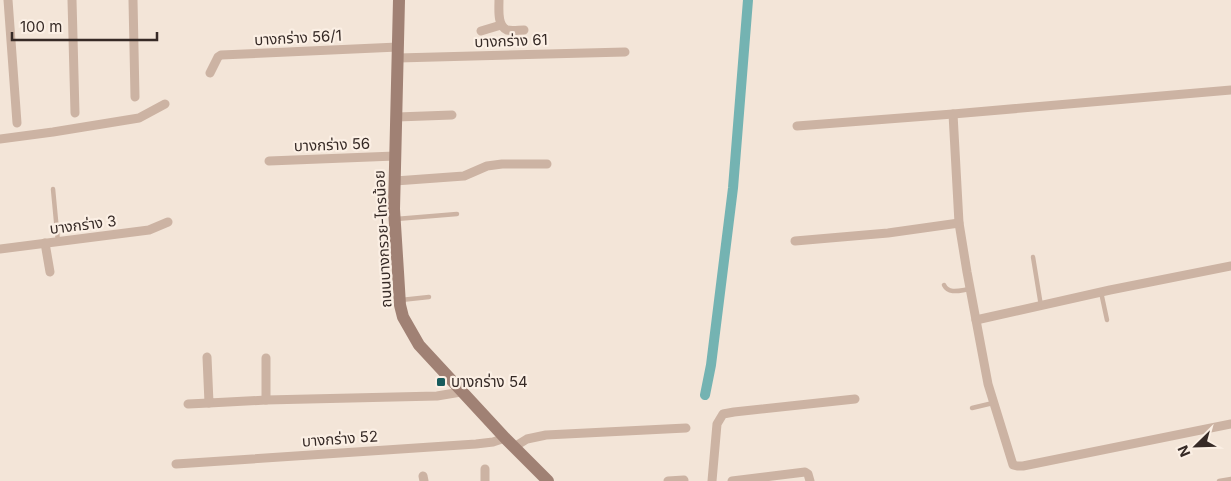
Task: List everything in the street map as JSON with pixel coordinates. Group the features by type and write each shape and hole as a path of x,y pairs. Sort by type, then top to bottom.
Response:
{"main road":[{"name":"ถนนบางกรวย-ไทรน้อย","path":"399,0 395,219 400,300 403,317 418,345 548,481"}],"street":[{"path":"0,1 7,0 17,123"},
{"path":"72,0 75,114"},
{"path":"133,0 135,96"},
{"path":"499,0 501,25 509,30 524,30"},
{"path":"481,31 501,25"},
{"name":"บางกร่าง 61","path":"398,53 625,52"},
{"name":"บางกร่าง 56/1","path":"210,73 218,57 221,55 398,53"},
{"path":"797,126 1231,90"},
{"path":"0,139 139,118 166,104"},
{"path":"952,114 959,223 970,289 988,384 1011,462 1016,466 1022,466 1231,424"},
{"path":"397,117 452,115"},
{"name":"บางกร่าง 56","path":"269,161 395,156"},
{"path":"395,181 464,176 487,166 502,164 547,164"},
{"name":"บางกร่าง 3","path":"0,249 149,230 168,222"},
{"path":"795,241 888,233 959,223"},
{"path":"45,244 50,272"},
{"path":"976,320 1231,266"},
{"path":"207,357 209,403"},
{"path":"266,358 266,400"},
{"path":"188,404 437,396 461,392"},
{"path":"712,481 716,424 723,414 855,399"},
{"name":"บางกร่าง 52","path":"176,464 509,442 546,434 686,428"},
{"path":"485,469 485,481"},
{"path":"732,481 805,472 808,474 810,481"},
{"path":"668,481 684,480"}],"lane":[{"path":"52,189 58,242"},
{"path":"395,219 457,214"},
{"path":"1033,257 1040,306"},
{"path":"944,285 950,291 970,289"},
{"path":"1101,292 1107,320"},
{"path":"400,300 429,298"},
{"path":"972,408 993,403"},
{"path":"1219,481 1231,479"}],"waterway":[{"path":"705,395 711,365 733,188 748,0"}],"place":[{"name":"บางกร่าง 54","path":"441,382"}]}
